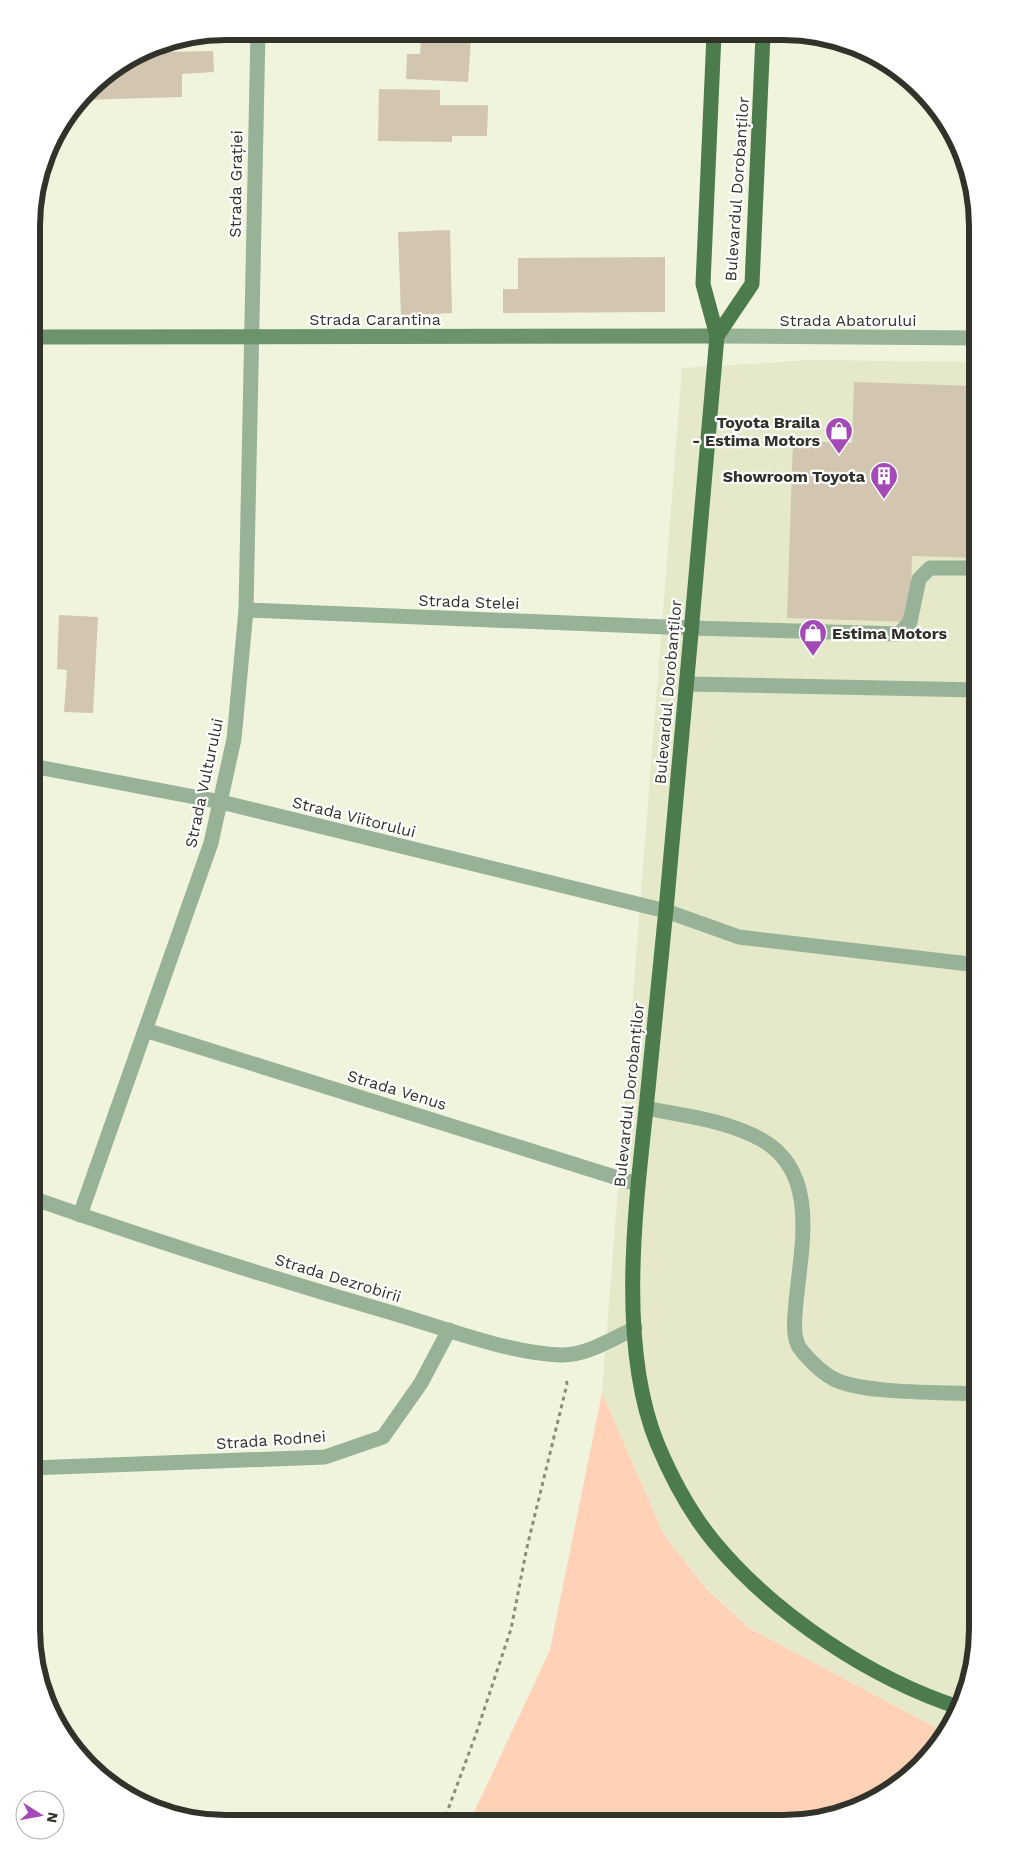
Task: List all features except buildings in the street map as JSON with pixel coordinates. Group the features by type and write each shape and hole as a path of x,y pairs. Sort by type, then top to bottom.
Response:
{"main road":[{"name":"Bulevardul Dorobanților","path":"714,40 703,284 717,336 666,911 637,1184 632,1253 635,1328 641,1387 656,1440 681,1496 714,1542 750,1580 822,1638 889,1678 953,1705"},
{"name":"Bulevardul Dorobanților","path":"717,336 752,284 763,40"},
{"name":"Strada Carantina","path":"40,337 717,336"}],"street":[{"name":"Strada Grației","path":"251,337 258,40"},
{"name":"Strada Abatorului","path":"717,336 969,338"},
{"name":"Strada Vulturului","path":"80,1215 211,843 234,739 246,610 251,337"},
{"name":"Strada Stelei","path":"246,610 691,628 899,634 910,622 919,579 930,568 969,568"},
{"path":"687,684 969,690"},
{"name":"Strada Viitorului","path":"40,768 221,802 666,911 739,937 969,964"},
{"name":"Strada Venus","path":"145,1030 637,1184"},
{"path":"646,1108 738,1128 763,1141 782,1156 796,1178 804,1212 794,1325 799,1346 832,1378 867,1388 969,1394"},
{"name":"Strada Dezrobirii","path":"40,1201 195,1253 449,1330 523,1349 563,1356 591,1349 635,1328"},
{"name":"Strada Rodnei","path":"40,1468 325,1457 383,1438 421,1383 449,1330"}],"path":[{"path":"446,1815 479,1725 510,1629 529,1538 567,1384 563,1356"}],"shaded area":[{"path":"810,360 969,362 969,1641 959,1689 939,1730 749,1628 706,1587 664,1535 602,1393 682,368"},
{"path":"602,1393 664,1535 706,1588 749,1628 939,1730 915,1761 896,1777 865,1796 831,1809 795,1815 473,1815 550,1650"}],"place":[{"name":"Toyota Braila - Estima Motors","path":"839,455"},
{"name":"Showroom Toyota","path":"884,500"},
{"name":"Estima Motors","path":"813,657"}]}
